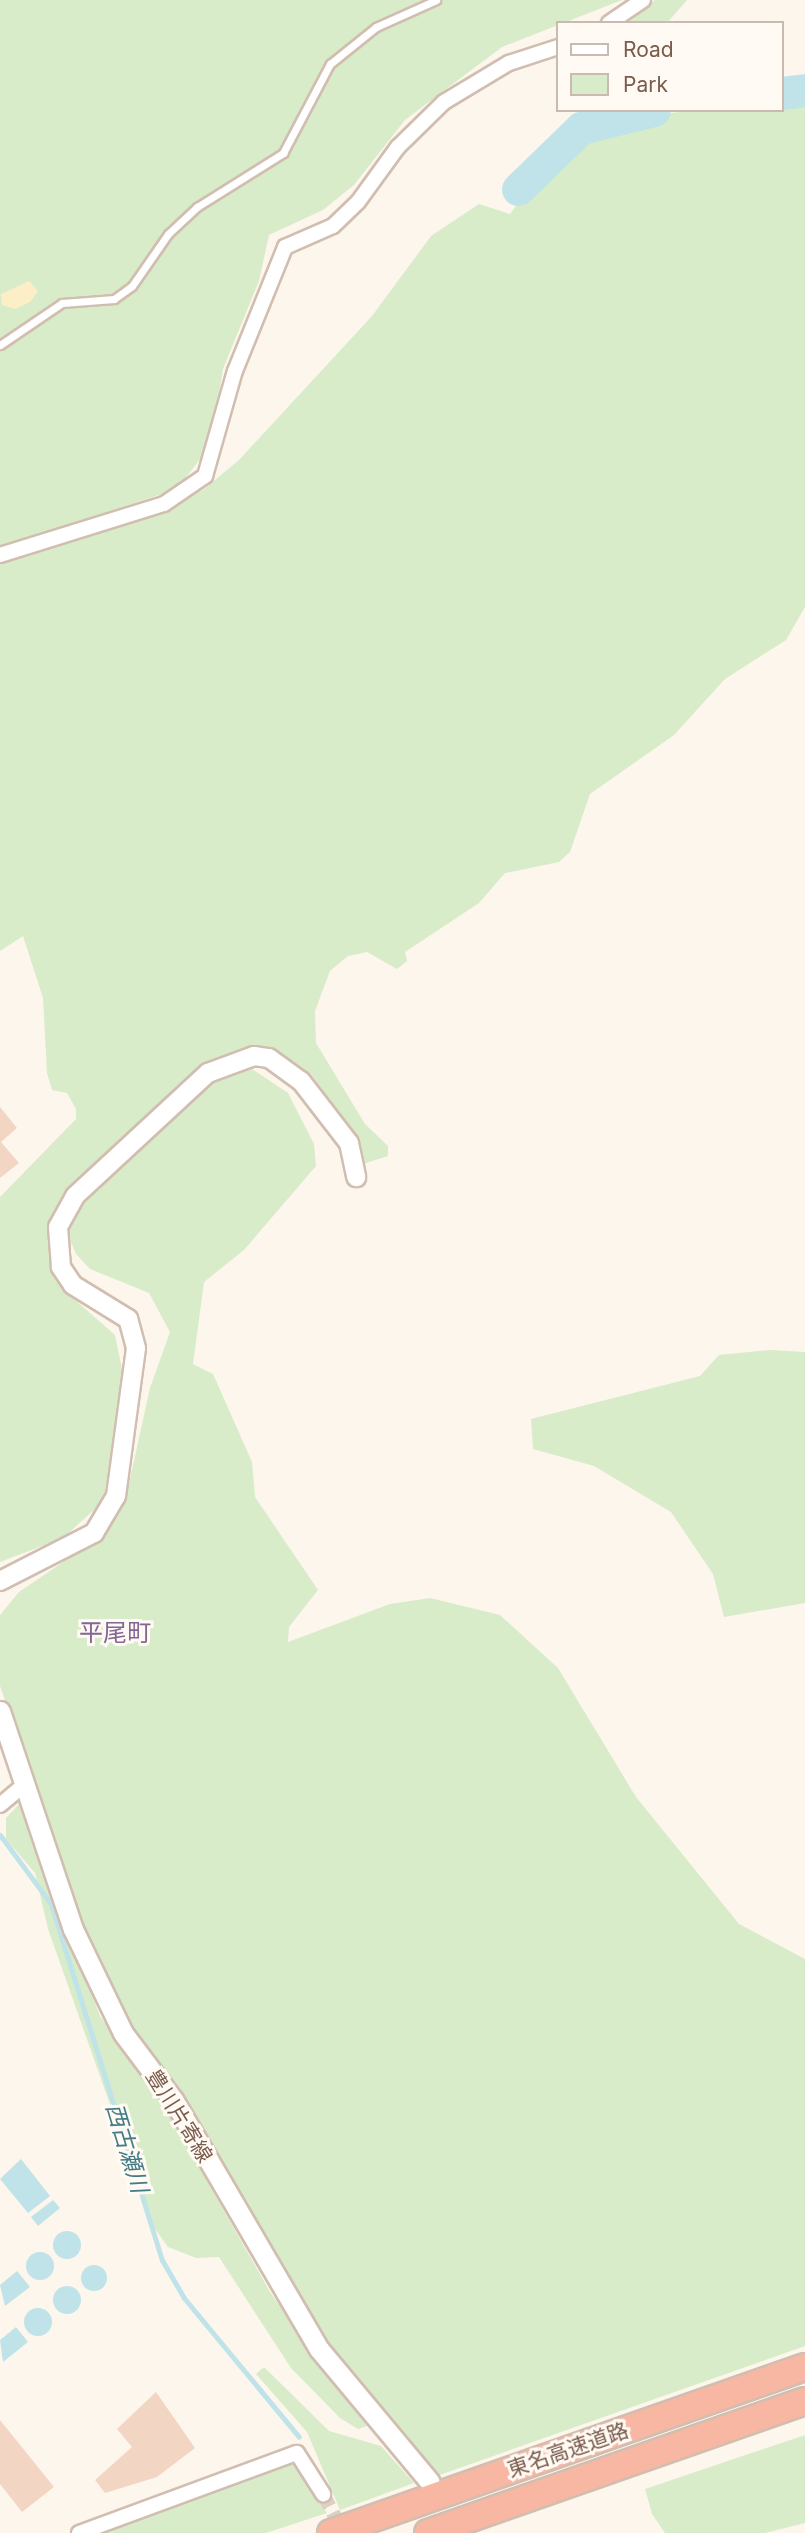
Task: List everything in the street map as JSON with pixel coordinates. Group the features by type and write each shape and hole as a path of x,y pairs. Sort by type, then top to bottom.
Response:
{"highway":[{"name":"東名高速道路","path":"331,2533 805,2367"},
{"name":"東名高速道路","path":"428,2533 805,2400"}],"main road":[{"name":"豊川片寄線","path":"0,1711 73,1929 123,2033 174,2101 319,2349 430,2482"}],"street":[{"path":"612,21 643,0"},
{"path":"0,555 164,504 205,477 235,371 285,247 350,210 398,147 444,102 509,63 556,48"},
{"path":"0,1581 94,1533 116,1496 136,1348 128,1319 73,1285 61,1267 58,1227 83,1188 208,1073 254,1056 269,1058 301,1081 349,1143 356,1177"},
{"path":"0,1805 25,1784"},
{"path":"79,2533 297,2453 323,2494"}],"lane":[{"path":"0,345 62,303 114,299 132,286 169,234 197,207 284,153 330,64 376,27 436,0"}],"green space":[{"path":"0,0 622,0 568,21 556,21 556,26 502,47 405,120 354,185 323,210 269,235 259,281 223,369 211,445 177,489 0,547"},
{"path":"655,0 687,0 669,21 630,21"},
{"path":"805,95 805,607 786,640 725,679 674,735 590,794 570,852 559,862 505,873 479,903 405,952 407,961 397,969 367,952 348,956 330,971 315,1011 316,1043 365,1124 388,1146 388,1156 363,1164 350,1129 311,1074 286,1058 238,1051 213,1060 64,1196 49,1239 50,1258 65,1291 115,1335 126,1388 107,1488 95,1509 63,1538 0,1562 0,1197 76,1119 76,1109 67,1093 52,1090 47,1073 43,998 23,936 0,951 0,561 165,509 203,490 239,460 372,316 431,236 479,204 510,214 551,158 583,134 619,120 679,112 784,112 784,98"},
{"path":"252,1069 288,1093 314,1144 316,1166 244,1250 204,1282 193,1364 213,1374 252,1462 255,1497 318,1590 289,1627 288,1642 390,1604 430,1598 500,1615 558,1668 636,1797 739,1924 805,1959 805,2346 434,2477 328,2343 174,2083 130,2029 83,1925 0,1686 0,1615 19,1592 91,1543 126,1497 150,1388 170,1332 149,1293 90,1269 76,1254 67,1233 75,1212 219,1077"},
{"path":"770,1350 805,1352 805,1603 724,1617 713,1574 671,1512 594,1466 533,1449 531,1419 700,1376 719,1355"},
{"path":"19,1804 100,2016 169,2114 270,2292 367,2426 358,2429 340,2418 291,2368 219,2257 196,2258 168,2247 153,2226 48,1929 35,1873 6,1839 6,1818"},
{"path":"264,2367 329,2431 381,2446 414,2483 340,2510 307,2432 256,2374"},
{"path":"805,2435 805,2523 765,2533 665,2533 652,2514 645,2489"},
{"path":"286,2463 297,2466 327,2513 266,2533 100,2533"}],"sand":[{"path":"29,281 38,291 30,302 15,309 2,305 1,294"}],"water":[{"path":"21,2159 50,2196 28,2213 0,2179"},
{"path":"53,2200 60,2208 38,2226 31,2217"},
{"path":"67,2231 77,2235 81,2245 77,2255 67,2259 57,2255 53,2245 57,2235"},
{"path":"40,2252 50,2256 54,2266 50,2276 40,2280 30,2276 26,2266 30,2256"},
{"path":"94,2265 103,2269 107,2278 103,2287 94,2291 85,2287 81,2278 85,2269"},
{"path":"17,2271 30,2287 5,2306 0,2285"},
{"path":"67,2286 77,2290 81,2300 77,2310 67,2314 57,2310 53,2300 57,2290"},
{"path":"38,2308 48,2312 52,2322 48,2332 38,2336 28,2332 24,2322 28,2312"},
{"path":"16,2327 28,2342 3,2362 0,2340"}],"building":[{"path":"0,1107 17,1128 1,1142 19,1163 0,1178"},
{"path":"156,2392 195,2448 157,2477 105,2493 95,2480 132,2447 117,2429"},
{"path":"0,2420 54,2487 22,2512 0,2484"}],"waterway":[{"path":"784,93 805,90"},
{"path":"518,189 581,128 646,112"},
{"name":"西古瀬川","path":"0,1835 51,1904 162,2260 184,2298 299,2437"}],"tunnel":[{"path":"323,2494 343,2532"}],"district":[{"name":"平尾町","path":"115,1633"}]}
